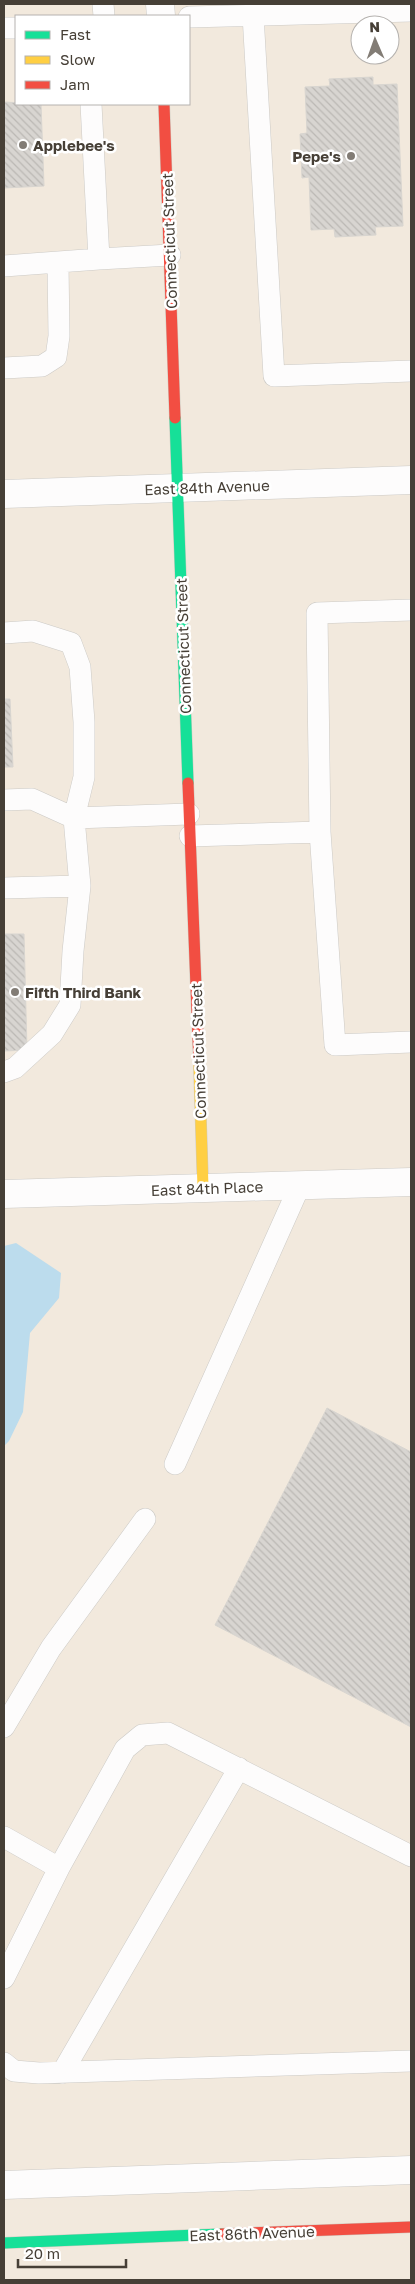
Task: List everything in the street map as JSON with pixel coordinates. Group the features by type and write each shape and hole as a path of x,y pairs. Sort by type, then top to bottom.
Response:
{"street":[{"name":"Connecticut Street","path":"164,105 203,1188"},
{"name":"East 84th Avenue","path":"4,494 411,480"},
{"name":"East 84th Place","path":"4,1194 411,1182"},
{"path":"4,2185 411,2170"},
{"name":"East 86th Avenue","path":"4,2242 411,2226"}],"lane":[{"path":"190,17 411,11"},
{"path":"253,15 274,376 411,371"},
{"path":"91,105 99,259"},
{"path":"4,266 58,264 170,254"},
{"path":"4,368 42,366 56,357 59,336 58,264"},
{"path":"411,610 317,613 320,832 335,1045 411,1042"},
{"path":"4,633 33,631 71,643 80,667 84,722 84,777 74,818 80,886 73,951 70,1005 52,1034 15,1068 4,1072"},
{"path":"4,800 32,799 74,818 189,814"},
{"path":"190,836 320,832"},
{"path":"4,888 80,886"},
{"path":"174,1464 300,1185"},
{"path":"4,1727 51,1648 145,1519"},
{"path":"4,1978 59,1868 125,1749 142,1735 168,1733 411,1856"},
{"path":"62,2073 239,1768"},
{"path":"4,1837 59,1868"},
{"path":"4,2063 14,2071 62,2073 411,2061"}],"shaded area":[{"path":"4,4 411,4 411,2280 4,2280"}],"water":[{"path":"16,1243 61,1273 59,1298 30,1333 23,1412 9,1441 4,1446 4,1246"}],"building":[{"name":"Pepe's","path":"373,77 373,85 397,84 403,226 375,227 376,235 335,237 334,229 311,230 309,177 302,178 300,134 307,133 305,87 330,86 329,79"},
{"name":"Applebee's","path":"4,102 15,103 15,105 41,105 44,186 4,188"},
{"path":"4,699 10,699 13,767 4,767"},
{"name":"Fifth Third Bank","path":"4,934 24,934 27,1050 4,1051"},
{"path":"327,1408 411,1452 411,1727 215,1625"}],"traffic: fast":[{"path":"175,418 188,783"},
{"path":"4,2243 221,2234"}],"traffic: slow":[{"path":"199,1063 203,1188"}],"traffic: jam":[{"path":"164,105 175,418"},
{"path":"188,783 199,1063"},
{"path":"221,2234 411,2227"}],"place":[{"name":"Applebee's","path":"23,145"},
{"name":"Pepe's","path":"351,156"},
{"name":"Fifth Third Bank","path":"15,992"}]}
